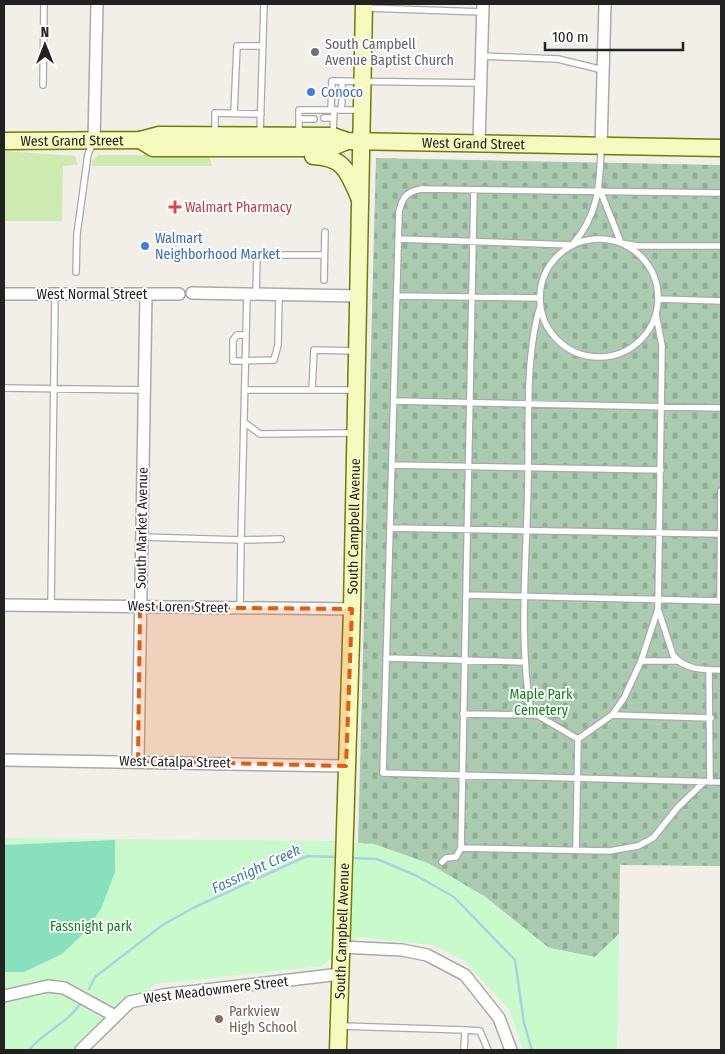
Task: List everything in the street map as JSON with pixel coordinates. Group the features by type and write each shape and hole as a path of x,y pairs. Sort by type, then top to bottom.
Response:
{"main road":[{"name":"South Campbell Avenue","path":"338,1050 346,844 346,766 352,609 361,201 347,139 362,110 364,6"},
{"name":"West Grand Street","path":"4,141 140,140 159,135 215,135 721,148"},
{"name":"West Grand Street","path":"140,140 152,148 330,148 347,139"},
{"path":"275,148 286,155 324,156 338,161 348,172 361,201"}],"street":[{"path":"94,140 97,4"},
{"path":"601,146 605,4"},
{"path":"479,143 483,8"},
{"path":"192,293 359,296"},
{"name":"West Normal Street","path":"4,294 179,294"},
{"name":"South Market Avenue","path":"138,761 146,294"},
{"name":"West Loren Street","path":"4,606 352,609"},
{"name":"West Catalpa Street","path":"4,760 346,766"},
{"path":"341,947 402,950 427,955 465,975 499,1018 511,1050"},
{"name":"West Meadowmere Street","path":"81,1050 130,1002 163,995 340,974"},
{"path":"4,996 48,986 64,988 115,1016"}],"lane":[{"path":"43,85 44,4"},
{"path":"260,136 264,4"},
{"path":"364,6 483,8"},
{"path":"234,114 237,46 263,46"},
{"path":"482,56 558,59 603,70"},
{"path":"347,139 333,118 332,81 481,83"},
{"path":"342,81 342,90"},
{"path":"341,110 342,101"},
{"path":"299,136 299,110 362,110"},
{"path":"215,135 214,113 261,114"},
{"path":"324,118 333,118"},
{"path":"299,119 314,119"},
{"path":"76,272 77,234 88,154 94,140"},
{"path":"572,246 585,228 600,190 601,146"},
{"path":"721,193 421,189 409,192 401,204 398,239 383,773 721,782"},
{"path":"442,862 446,858 456,857 461,848 462,714 474,190"},
{"path":"600,190 621,244 644,260 652,272 658,299 656,314 662,346 658,609 673,655 677,661"},
{"path":"324,280 325,232"},
{"path":"398,239 572,246"},
{"path":"531,714 525,662 530,404 534,325 540,306 542,282 548,267 559,255 572,246 593,240 638,246 721,246"},
{"path":"240,608 246,334 257,255 324,255"},
{"path":"51,606 55,294"},
{"path":"246,334 234,337 234,362 271,361 276,358 279,294"},
{"path":"397,296 540,298"},
{"path":"658,299 721,301"},
{"path":"540,306 549,330 560,343 575,352 591,356 608,356 624,351 644,336 656,314"},
{"path":"312,390 314,350 358,351"},
{"path":"4,388 144,390"},
{"path":"245,390 357,390"},
{"path":"394,401 721,408"},
{"path":"245,424 260,434 356,433"},
{"path":"392,465 661,470"},
{"path":"466,595 720,601 721,491"},
{"path":"390,528 721,534"},
{"path":"142,537 241,540 281,539"},
{"path":"578,739 612,715 624,698 641,661 658,609"},
{"path":"386,658 525,662"},
{"path":"641,661 677,661 688,666 721,670"},
{"path":"461,848 609,851 638,846 653,838 678,807 707,782 710,718 709,670"},
{"path":"462,714 531,714 541,717 578,739"},
{"path":"612,715 710,718"},
{"path":"576,850 578,739"},
{"path":"339,1026 480,1031 488,1050"},
{"path":"464,1050 465,1030"}],"highlighted area":[{"path":"140,607 352,609 346,766 138,761"}],"green space":[{"path":"4,151 75,156 78,165 63,166 62,221 4,221"},
{"path":"98,155 206,155 210,158 212,166 92,166 92,161"},
{"name":"Maple Park Cemetery","path":"376,158 721,165 721,866 620,865 619,934 595,957 549,948 484,896 358,843"},
{"name":"Fassnight park","path":"4,838 335,841 374,844 428,863 484,896 549,948 595,957 619,934 617,1050 523,1050 509,1009 463,960 432,945 359,937 322,966 155,984 83,1050 4,1050"},
{"path":"115,840 115,872 101,909 83,934 62,954 24,972 4,972 4,845"}],"waterway":[{"name":"Fassnight Creek","path":"89,989 95,977 164,924 195,907 307,856 339,857"},
{"name":"Fassnight Creek","path":"349,858 377,859 417,876 454,897 515,960 524,1023 532,1050"},
{"name":"Fassnight Creek","path":"29,1050 77,1009 82,1001"}],"place":[{"name":"South Campbell Avenue Baptist Church","path":"315,52"},
{"name":"Conoco","path":"311,92"},
{"name":"Walmart Pharmacy","path":"175,207"},
{"name":"Walmart Neighborhood Market","path":"145,246"},
{"name":"Parkview High School","path":"219,1019"}]}
